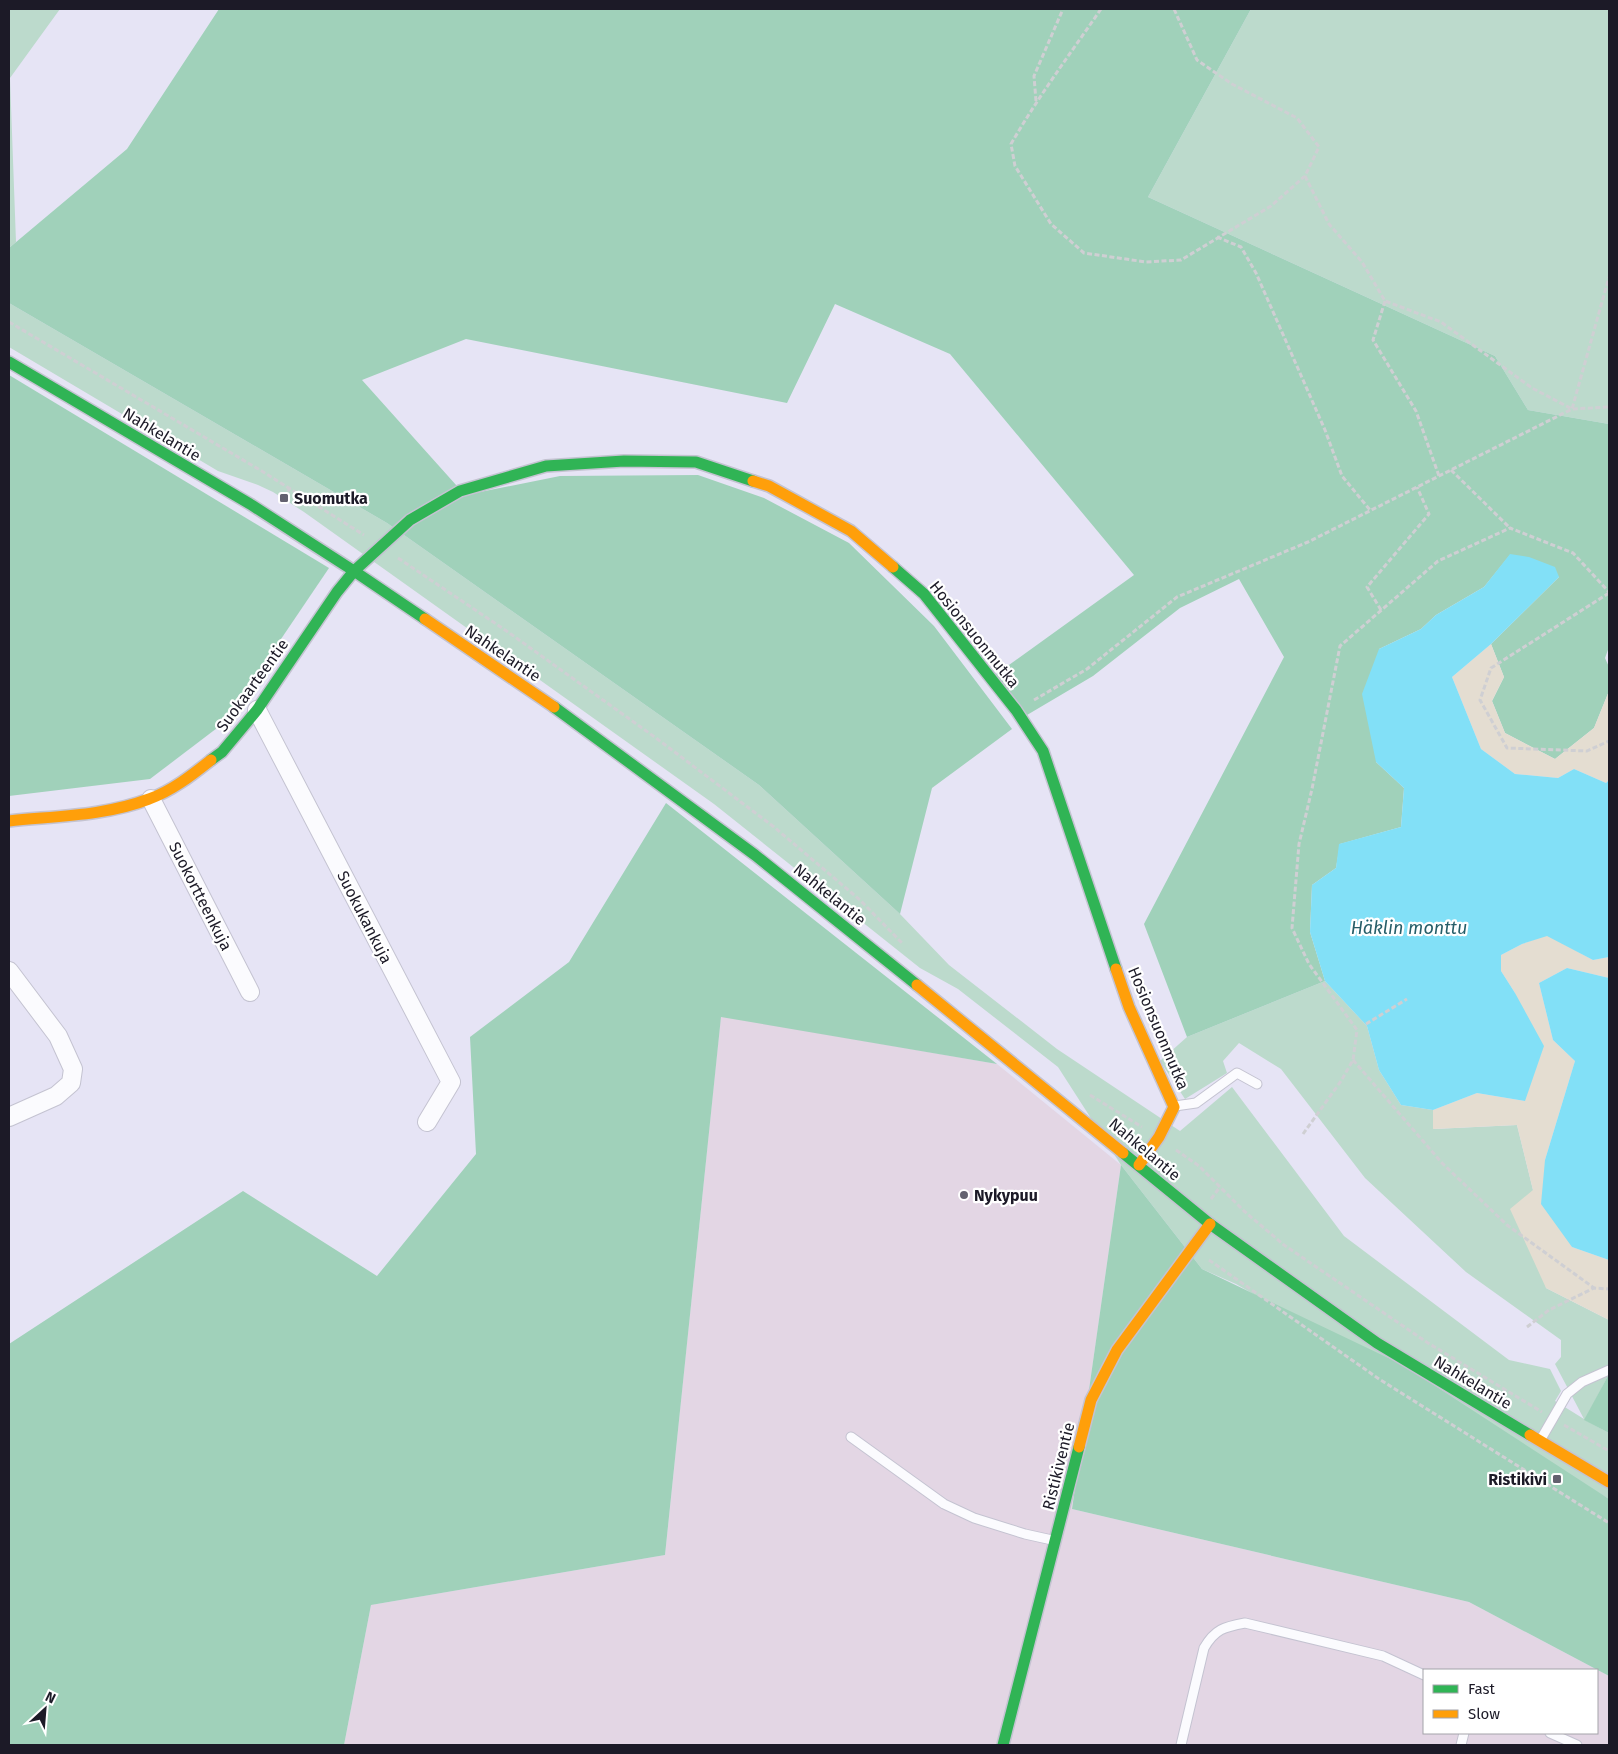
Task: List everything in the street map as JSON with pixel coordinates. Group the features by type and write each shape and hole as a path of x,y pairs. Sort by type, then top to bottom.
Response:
{"street":[{"name":"Nahkelantie","path":"9,362 250,504 354,571 567,716 755,855 1210,1224 1377,1343 1609,1482"},
{"name":"Hosionsuonmutka","path":"354,571 410,520 460,491 546,466 624,461 696,462 769,486 851,531 924,594 1016,710 1043,751 1129,1007 1174,1106 1159,1137 1139,1165"},
{"name":"Suokaarteentie","path":"9,821 114,810 151,799 183,782 222,752 257,710 337,592 354,571"},
{"name":"Suokukankuja","path":"257,710 451,1082 427,1122"},
{"name":"Suokortteenkuja","path":"151,799 250,992"},
{"path":"9,971 58,1036 73,1069 71,1083 56,1096 9,1117"},
{"name":"Ristikiventie","path":"1002,1745 1091,1400 1117,1350 1210,1224"}],"lane":[{"path":"1174,1106 1196,1103 1237,1073 1257,1084"},
{"path":"1540,1441 1567,1394 1582,1382 1609,1370"},
{"path":"851,1437 944,1504 974,1518 1055,1541"},
{"path":"1182,1745 1204,1648 1211,1636 1224,1627 1245,1623 1262,1627 1383,1656 1423,1675"},
{"path":"1552,1734 1577,1745"}],"path":[{"path":"1036,102 1034,76 1063,9"},
{"path":"1101,9 1036,102 1011,144 1015,166 1051,224 1084,253 1146,262 1181,260 1271,206 1306,176 1319,147 1297,118 1232,84 1197,60 1174,9"},
{"path":"1306,176 1329,224 1362,262 1385,301 1441,322 1532,388 1572,409"},
{"path":"1217,237 1241,247 1256,273 1325,430 1342,476 1370,510"},
{"path":"1572,409 1609,277"},
{"path":"1385,301 1373,340 1416,411 1439,476"},
{"path":"1016,710 1088,669 1176,597 1308,542 1572,409 1609,407"},
{"path":"1451,470 1510,528 1573,554 1609,593 1491,668 1480,700 1507,748 1587,751 1609,741"},
{"path":"1380,610 1367,587 1429,514 1417,487"},
{"path":"284,498 290,488"},
{"path":"1303,1134 1341,1081 1353,1060 1357,1030 1309,964 1292,928 1299,844 1312,789 1340,646 1438,561 1510,528"},
{"path":"1366,1024 1407,999"},
{"path":"1353,1060 1448,1170 1507,1225 1594,1288"},
{"path":"1192,1248 1379,1379 1609,1523"},
{"path":"1527,1327 1549,1310 1594,1288 1609,1289"}],"shaded area":[{"path":"721,1016 997,1064 1121,1165 1072,1509 1469,1602 1596,1669 1423,1669 1423,1734 1598,1734 1598,1670 1609,1676 1609,1745 344,1745 371,1605 665,1555"}],"green space":[{"path":"9,9 60,9 10,78 16,242 9,248"},
{"path":"219,9 1251,9 1148,197 1495,356 1528,410 1609,424 1609,647 1605,658 1609,667 1609,691 1594,728 1555,759 1505,733 1492,701 1504,677 1491,644 1559,577 1510,555 1484,587 1436,615 1421,629 1379,649 1376,762 1404,788 1401,827 1340,844 1336,868 1312,885 1310,932 1325,981 1187,1037 1144,924 1284,657 1239,579 1180,608 1093,676 1027,715 995,675 1134,575 950,354 835,304 787,403 466,339 362,380 465,495 560,476 698,475 764,498 849,543 934,626 1012,729 932,788 900,914 759,785 387,523 9,303 9,248 127,149"},
{"path":"1251,9 1609,9 1609,424 1528,410 1495,356 1148,197"},
{"path":"9,303 387,523 759,785 900,914 949,965 1057,1049 1180,1131 1232,1087 1344,1236 1509,1360 1550,1369 1561,1391 1555,1401 1584,1419 1555,1364 1561,1357 1561,1340 1466,1272 1365,1178 1281,1069 1239,1043 1223,1061 1227,1073 1185,1099 1160,1061 1187,1037 1325,981 1367,1026 1379,1070 1401,1105 1433,1110 1434,1129 1517,1125 1533,1190 1546,1288 1609,1320 1609,1374 1585,1420 1609,1433 1609,1499 1236,1284 1202,1269 1121,1165 1058,1067 958,989 920,968 714,804 304,512 273,492 218,471 9,347"},
{"path":"9,375 329,568 225,722 150,779 9,796"},
{"path":"666,803 997,1064 721,1017 665,1555 371,1605 344,1745 9,1745 9,1344 243,1191 377,1276 476,1154 470,1037 569,962"},
{"path":"1121,1165 1202,1269 1403,1365 1609,1499 1609,1676 1469,1602 1072,1509"},
{"path":"1609,1374 1609,1433 1584,1420"}],"sand":[{"path":"1491,644 1504,677 1492,701 1505,733 1555,759 1594,728 1609,691 1609,780 1606,783 1574,769 1558,778 1515,774 1481,749 1452,677"},
{"path":"1547,935 1593,960 1609,957 1609,978 1567,968 1539,983 1553,1040 1575,1061 1545,1160 1572,1247 1609,1260 1609,1320 1546,1288 1510,1209 1533,1190 1517,1125 1433,1129 1433,1110 1477,1093 1525,1101 1515,993 1501,971 1501,955 1522,944"}],"water":[{"name":"Häklin monttu","path":"1510,554 1529,557 1555,567 1559,577 1491,644 1452,677 1481,749 1515,774 1558,778 1574,769 1606,783 1609,780 1609,957 1593,960 1547,936 1522,944 1501,955 1501,971 1544,1046 1525,1101 1477,1093 1433,1110 1401,1105 1379,1070 1367,1026 1325,981 1310,932 1312,885 1336,868 1339,844 1401,827 1404,788 1376,762 1362,694 1379,649 1421,629 1436,615 1484,587"},
{"path":"1567,968 1609,978 1609,1260 1572,1247 1541,1204 1545,1160 1575,1061 1553,1040 1539,983"}],"traffic: fast":[{"path":"9,362 250,504 425,619"},
{"path":"211,760 222,752 257,710 337,592 354,571 410,520 460,491 546,466 624,461 696,462 753,481"},
{"path":"893,567 924,594 1016,710 1043,751 1116,969"},
{"path":"554,707 755,855 917,985"},
{"path":"1123,1153 1210,1224 1377,1343 1530,1435"},
{"path":"1003,1745 1079,1447"}],"traffic: slow":[{"path":"753,481 769,486 851,531 893,567"},
{"path":"425,619 554,707"},
{"path":"9,821 98,812 132,805 166,792 211,760"},
{"path":"1116,969 1129,1007 1174,1107 1159,1137 1139,1165"},
{"path":"917,985 1123,1153"},
{"path":"1079,1447 1091,1400 1117,1350 1210,1224"},
{"path":"1530,1435 1609,1482"}],"place":[{"name":"Suomutka","path":"284,498"},
{"name":"Nykypuu","path":"964,1195"},
{"name":"Ristikivi","path":"1557,1479"}]}
